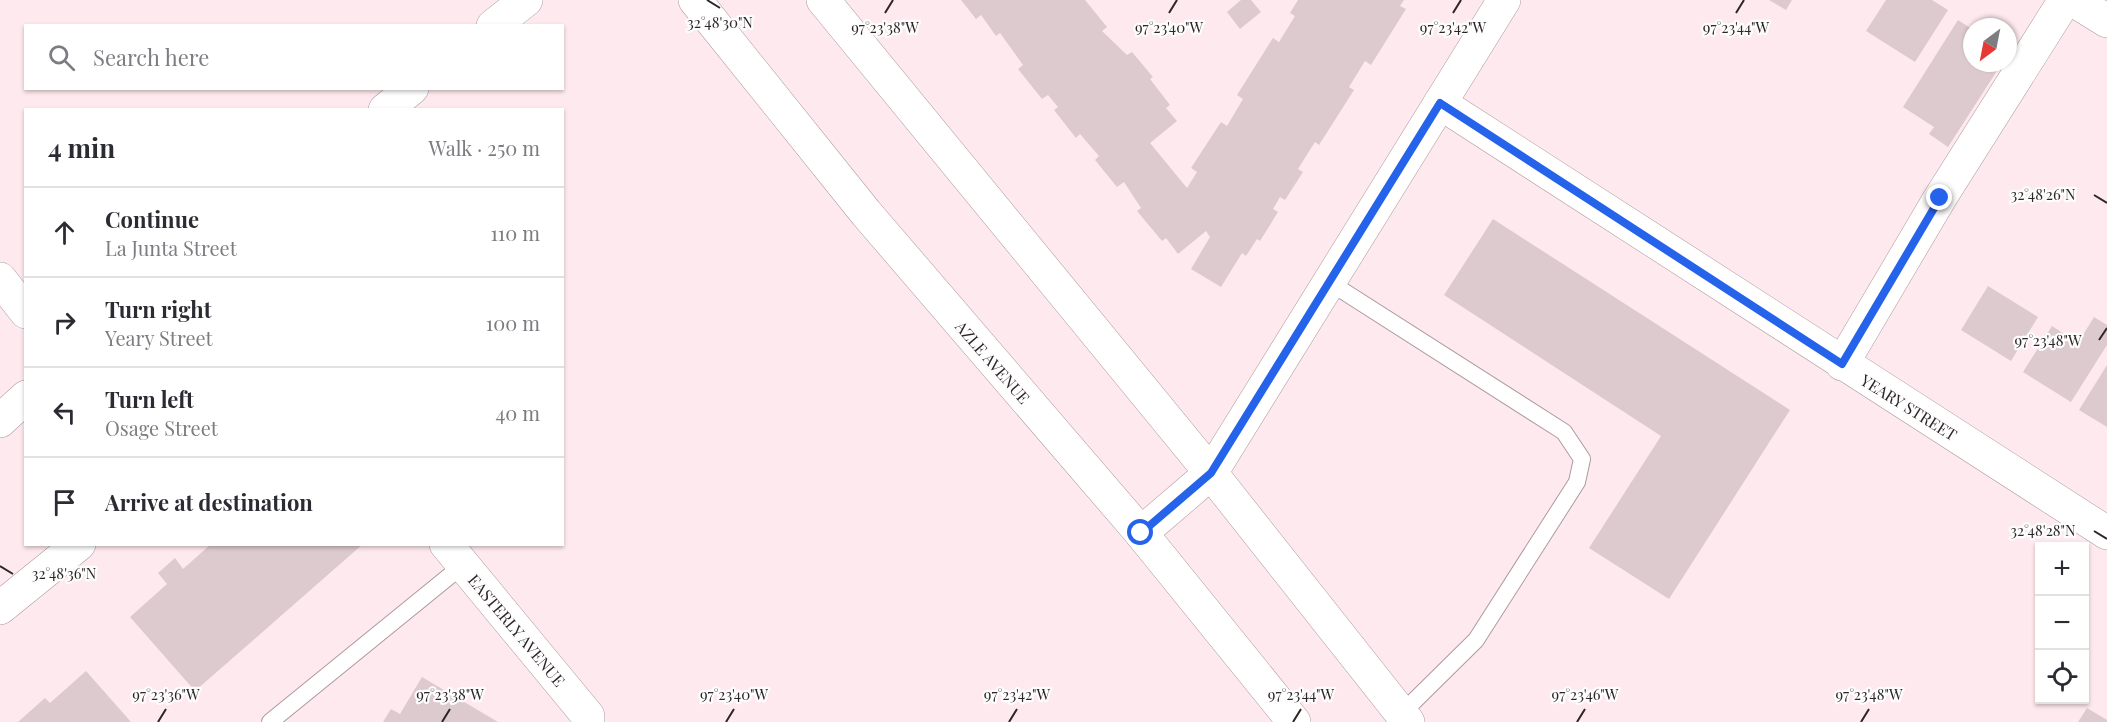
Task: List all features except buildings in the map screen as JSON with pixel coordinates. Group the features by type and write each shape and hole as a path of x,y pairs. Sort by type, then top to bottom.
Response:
{"street":[{"path":"496,24 526,0"},
{"name":"AZLE AVENUE","path":"695,0 866,213 1141,533 1294,722"},
{"path":"823,0 1211,473 1401,719"},
{"path":"1141,533 1211,473 1504,0"},
{"path":"1842,364 1940,198 2065,0"},
{"path":"2073,0 2107,21"},
{"path":"388,108 410,90"},
{"name":"YEARY STREET","path":"1440,103 1842,364 2107,532"},
{"path":"0,279 24,309"},
{"path":"0,422 24,399"},
{"path":"0,608 77,546"},
{"name":"EASTERLY AVENUE","path":"454,555 588,719"}],"lane":[{"path":"1329,282 1564,432 1582,459 1577,482 1476,640 1401,719"},
{"path":"270,722 454,555"}],"route":[{"path":"1141,533 1211,473 1440,103 1842,364 1940,198"}]}
